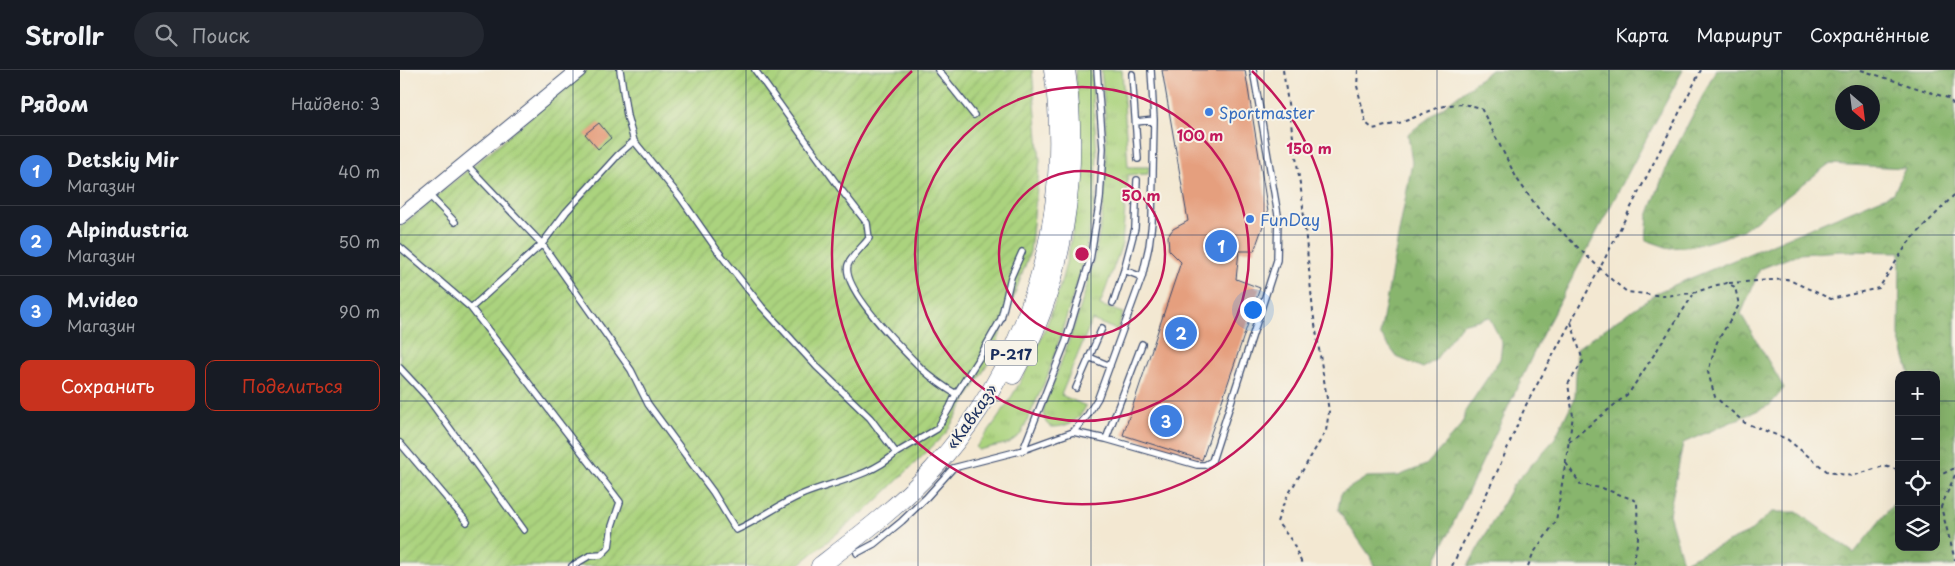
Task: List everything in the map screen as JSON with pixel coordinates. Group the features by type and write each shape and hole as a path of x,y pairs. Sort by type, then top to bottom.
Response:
{"main road":[{"name":"«Кавказ»","path":"820,566 908,495 932,470 958,439 979,409 1006,363 1022,328 1036,289 1054,214 1058,129 1053,70"},
{"name":"«Кавказ»","path":"839,566 857,553 922,494 968,442 996,405 1034,332 1059,254 1066,216 1071,130 1066,70"}],"street":[{"path":"400,217 579,70"}],"lane":[{"path":"620,70 627,116 634,141 680,197 717,250 762,307 816,366 870,418 896,453"},
{"path":"755,70 867,223 869,238 848,264 847,275 852,286 864,305 923,370 956,394"},
{"path":"938,70 974,115"},
{"path":"1023,450 1066,341 1090,260 1100,199 1103,148 1097,70"},
{"path":"857,553 874,544 902,521 953,468 1023,450 1073,432 1087,416 1098,398 1142,277 1149,246 1152,222 1154,120 1151,70"},
{"path":"1073,432 1106,439 1197,465 1212,461 1277,260 1278,216 1253,70"},
{"path":"1132,74 1138,159"},
{"path":"1136,122 1154,120"},
{"path":"471,308 542,244 566,212 618,154 634,141"},
{"path":"466,164 542,244 631,370 648,404 713,492 736,530 754,523 800,495 828,486 888,460 896,453 937,429 956,394 980,358 1000,318 1011,277 1022,252"},
{"path":"1112,303 1124,270 1135,228 1136,180"},
{"path":"428,194 455,222"},
{"path":"400,247 471,308 620,502 612,526 609,547 600,555 589,556 572,566"},
{"path":"1124,270 1142,277"},
{"path":"1076,388 1102,328"},
{"path":"1106,439 1142,344"},
{"path":"1089,357 1110,366"},
{"path":"400,368 427,397 524,530"},
{"path":"400,443 467,522"}],"path":[{"path":"1282,70 1302,197 1313,312 1329,412 1326,431 1285,500 1277,522 1292,541 1302,566"},
{"path":"1358,70 1356,86 1366,123 1373,129 1399,123 1443,105 1470,104 1481,108 1517,179 1540,211 1627,292 1664,296 1694,293 1727,283 1787,279 1830,299 1879,288 1908,243 1955,194"},
{"path":"1452,566 1497,472 1526,405 1600,268 1701,70"},
{"path":"1861,70 1948,98 1955,106"},
{"path":"1727,283 1735,287 1739,305 1716,342 1708,372 1715,397 1745,423 1787,439 1828,472 1852,476 1884,466 1895,469"},
{"path":"1569,442 1629,393 1694,293"},
{"path":"1528,566 1533,554 1556,521 1573,416 1568,384 1583,361 1570,322"},
{"path":"1565,462 1581,485 1602,488 1637,501 1638,538 1633,566"},
{"path":"1940,475 1955,468"},
{"path":"1955,475 1940,507 1955,560"}],"green space":[{"path":"587,70 1032,70 1040,160 1030,252 992,357 946,433 871,506 797,566 400,566 400,227"},
{"path":"1075,70 1091,70 1097,154 1095,199 1084,261 1048,375 1021,434 1009,443 978,450 976,447 998,418 1034,355 1060,287 1069,252 1080,166"},
{"path":"1101,70 1122,70 1128,167 1149,167 1148,174 1128,175 1122,244 1100,305 1123,313 1117,330 1092,320 1061,395 1086,406 1080,416 1072,422 1063,426 1051,427 1044,418 1044,406 1089,279 1104,199 1106,151"},
{"path":"1491,70 1683,70 1543,333 1433,566 1374,566 1372,559 1338,510 1341,493 1367,477 1398,476 1426,465 1462,425 1466,410 1500,359 1502,343 1489,317 1462,324 1435,360 1423,368 1397,357 1380,334 1412,163 1408,134"},
{"path":"1716,70 1955,70 1955,566 1468,566 1513,485 1554,440 1575,397 1577,348 1660,291 1894,193 1905,168 1829,164 1745,229 1694,246 1669,248 1646,240 1648,216 1668,163","holes":["1840,251 1900,252 1899,336 1909,371 1940,371 1940,551 1895,551 1895,502 1854,553 1797,512 1772,512 1748,533 1683,562 1669,514 1683,443 1770,405 1784,388 1741,314 1760,269 1799,254"]}],"building":[{"path":"1162,70 1245,70 1268,212 1254,251 1239,251 1236,279 1260,288 1202,460 1123,435 1181,262 1169,250 1168,236 1173,229 1188,221"},
{"path":"599,123 611,138 598,149 585,134"}],"place":[{"name":"Sportmaster","path":"1209,112"},
{"name":"FunDay","path":"1250,219"},
{"name":"Detskiy Mir","path":"1221,246"},
{"name":"Alpindustria","path":"1181,333"},
{"name":"M.video","path":"1166,421"}]}
